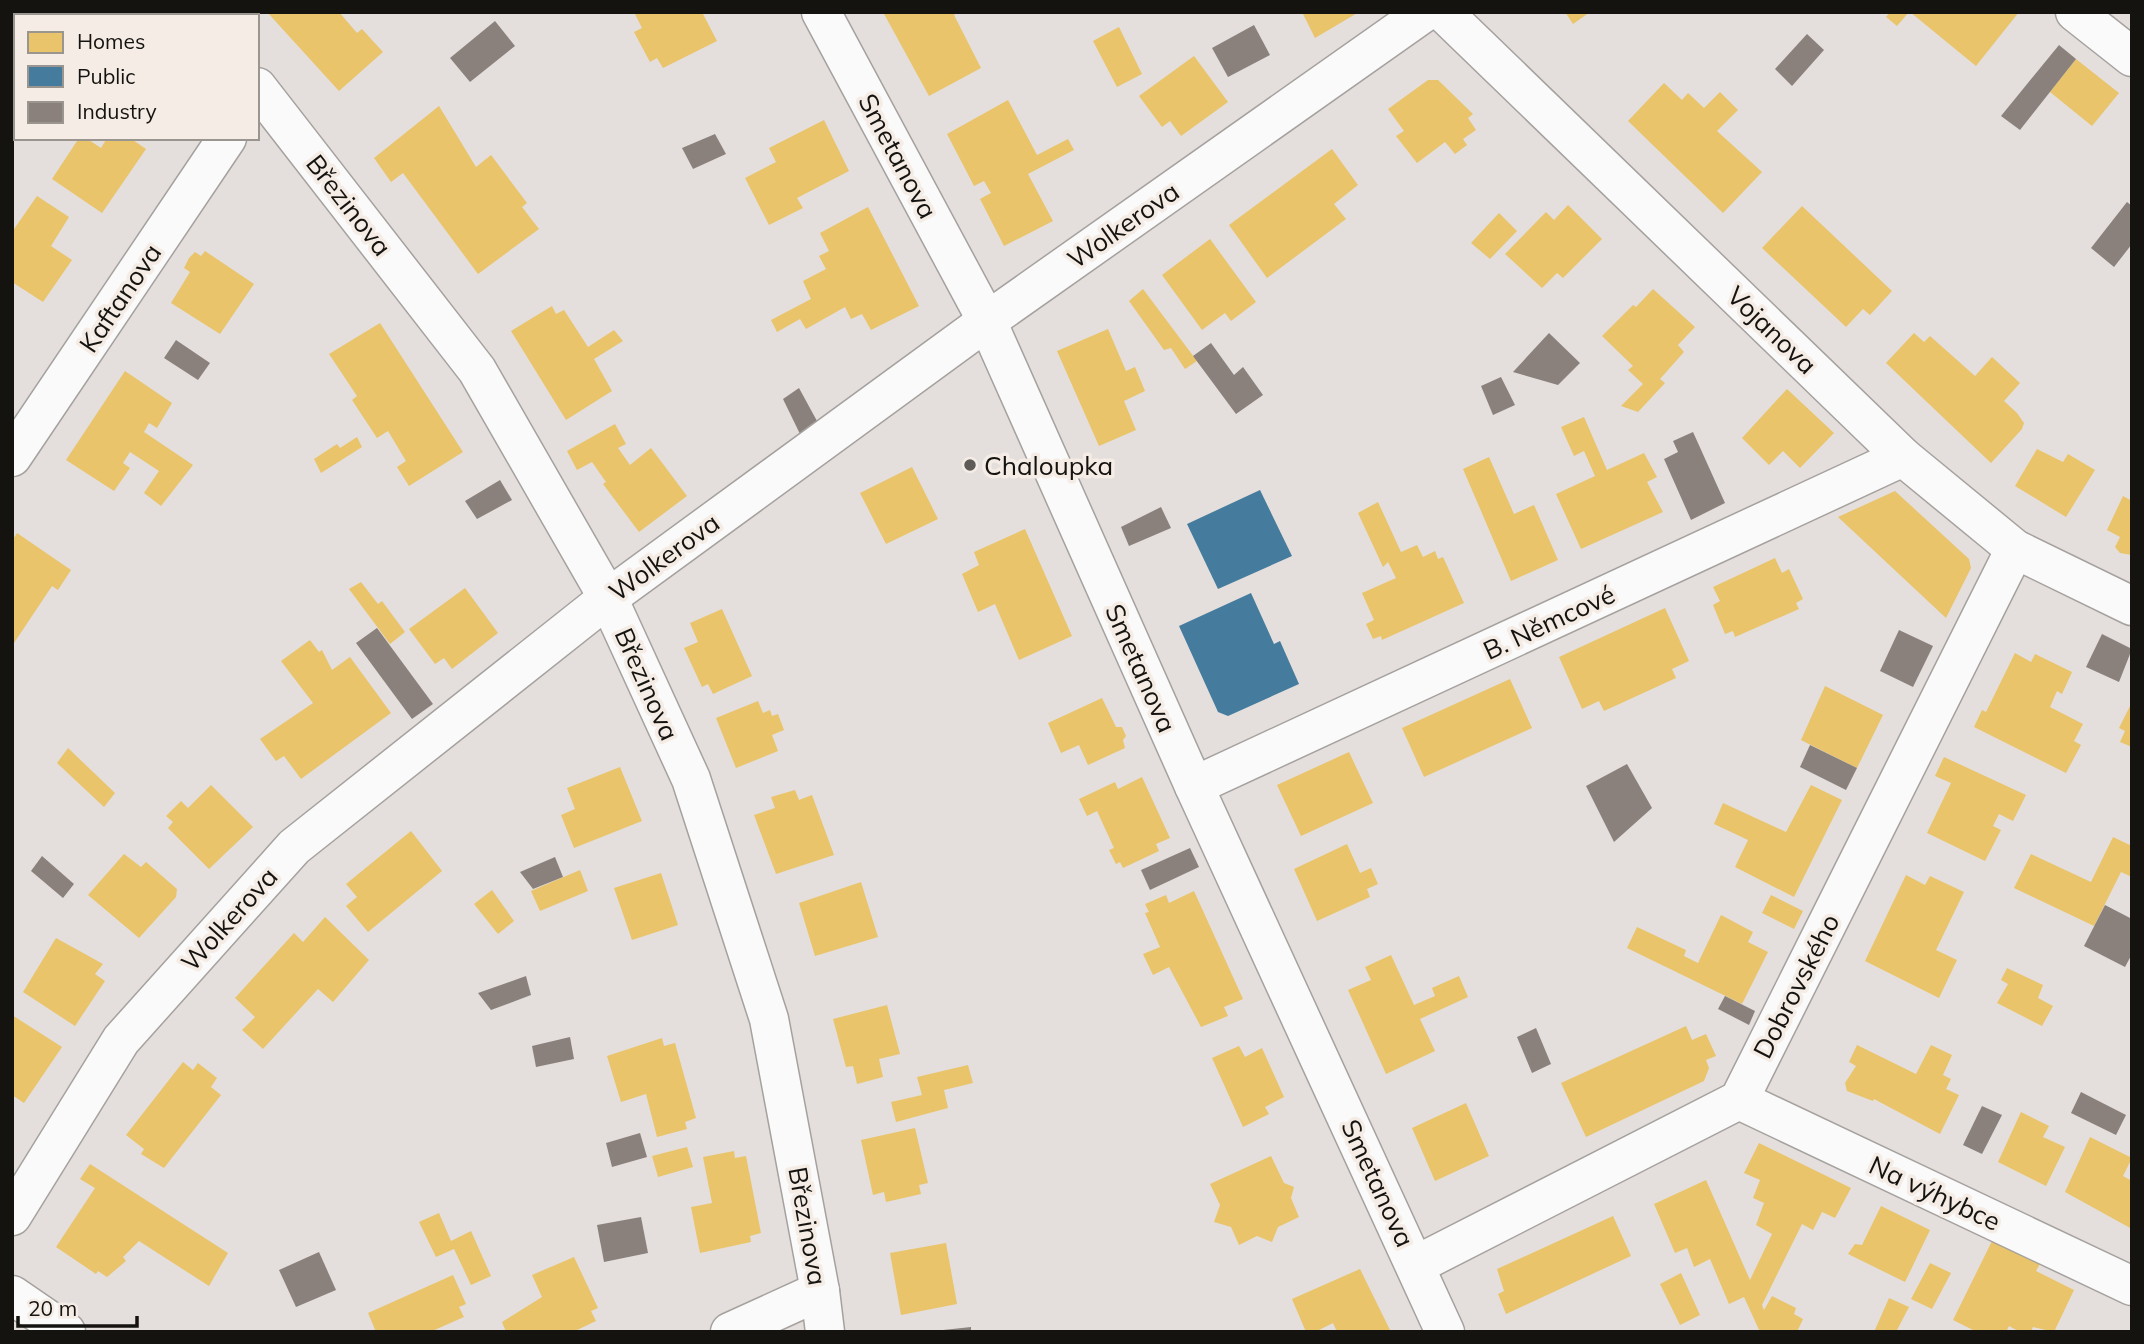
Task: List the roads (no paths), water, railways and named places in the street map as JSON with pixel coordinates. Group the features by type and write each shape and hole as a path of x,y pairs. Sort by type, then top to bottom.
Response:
{"street":[{"name":"Smetanova","path":"821,12 987,321 1194,786 1446,1332"},
{"name":"Wolkerova","path":"12,1216 121,1040 294,847 608,598 987,321 1425,12"},
{"name":"Vojanova","path":"1443,12 1903,457 2015,549 2132,606"},
{"path":"2076,12 2132,57"},
{"name":"Březinova","path":"259,91 477,370 608,598 691,779 769,1019 820,1291 825,1332"},
{"name":"Kaftanova","path":"12,457 227,140"},
{"name":"B. Němcové","path":"1194,786 1903,457"},
{"name":"Dobrovského","path":"1739,1100 2015,549"},
{"path":"1416,1265 1739,1100"},
{"name":"Na výhybce","path":"1739,1100 2132,1286"},
{"path":"730,1332 820,1291"},
{"path":"12,1295 66,1332"}],"place":[{"name":"Chaloupka","path":"970,465"}]}
